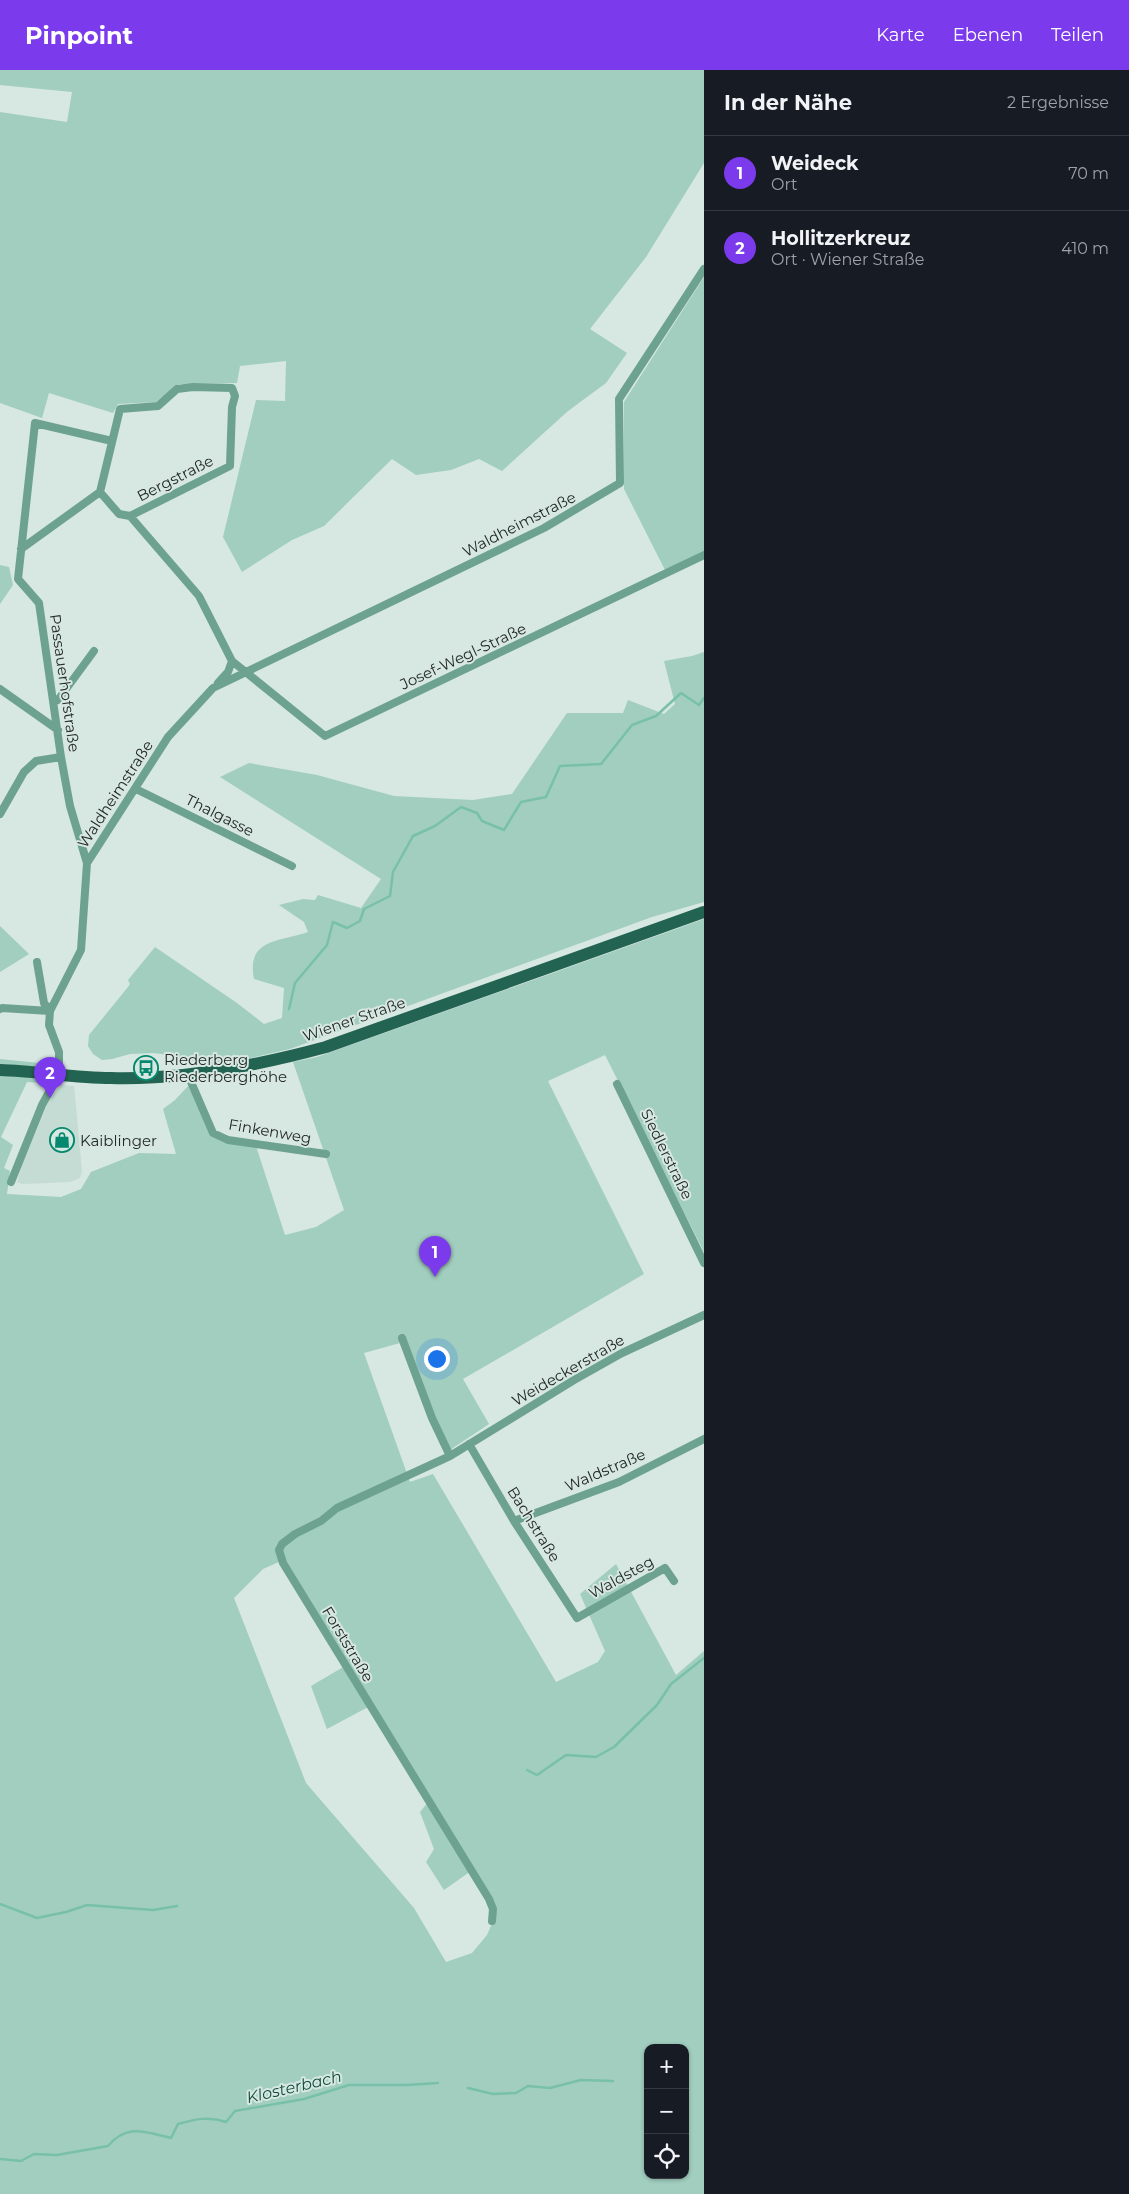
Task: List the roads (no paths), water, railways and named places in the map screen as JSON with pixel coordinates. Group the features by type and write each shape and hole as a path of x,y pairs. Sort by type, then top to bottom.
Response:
{"main road":[{"name":"Wiener Straße","path":"0,1070 111,1078 188,1074 278,1060 326,1047 704,912"}],"street":[{"name":"Waldheimstraße","path":"213,688 544,528 620,483 619,399 704,269"},
{"name":"Bergstraße","path":"112,441 120,409 158,406 178,389 232,388 235,396 232,407 230,466 130,516 199,596 232,661 246,672"},
{"name":"Passauerhofstraße","path":"87,863 70,806 61,758 39,603 18,579 35,423 112,441"},
{"path":"21,548 100,492 112,441"},
{"path":"100,492 119,514 130,516"},
{"name":"Josef-Wegl-Straße","path":"246,672 325,736 704,555"},
{"path":"54,701 58,700 94,651"},
{"name":"Waldheimstraße","path":"50,1012 81,950 87,863 168,736 228,672 232,661"},
{"path":"0,689 58,730"},
{"path":"0,814 24,772 36,761 61,758"},
{"name":"Thalgasse","path":"136,788 292,866"},
{"path":"10,1182 34,1122 59,1074 60,1052 49,1025 50,1012 44,1003 37,962"},
{"path":"0,1010 2,1008 50,1012"},
{"name":"Finkenweg","path":"188,1074 213,1133 228,1140 326,1154"},
{"name":"Siedlerstraße","path":"617,1084 704,1263"},
{"name":"Weideckerstraße","path":"450,1456 622,1353 704,1315"},
{"path":"402,1338 432,1418 450,1456"},
{"name":"Waldstraße","path":"514,1521 619,1482 704,1439"},
{"name":"Bachstraße","path":"469,1444 514,1521 577,1618"},
{"name":"Forststraße","path":"450,1456 337,1508 321,1521 295,1534 282,1544 279,1550 283,1563 488,1899 493,1909 492,1921"},
{"name":"Waldsteg","path":"577,1618 664,1568 674,1581"}],"waterway":[{"path":"289,1009 295,983 327,945 333,922 347,928 360,921 364,909 390,896 393,872 413,836 435,826 461,807 477,813 482,821 504,830 521,802 546,797 560,766 601,764 632,725 656,716 681,693 699,705 704,698"},
{"path":"527,1770 537,1775 566,1755 596,1757 614,1747 657,1705 671,1684 704,1658"},
{"path":"0,1904 37,1918 87,1905 153,1910 177,1906"},
{"name":"Klosterbach","path":"468,2088 493,2094 516,2093 528,2086 550,2088 581,2080 613,2081"},
{"name":"Klosterbach","path":"0,2159 21,2161 34,2154 57,2155 108,2146 122,2134 137,2131 171,2138 178,2124 202,2119 226,2122 235,2111 304,2099 349,2085 438,2083"}],"place":[{"name":"Riederberg Riederberghöhe","path":"146,1068"},
{"name":"Hollitzerkreuz","path":"50,1098"},
{"name":"Kaiblinger","path":"62,1140"},
{"name":"Weideck","path":"435,1277"}]}
